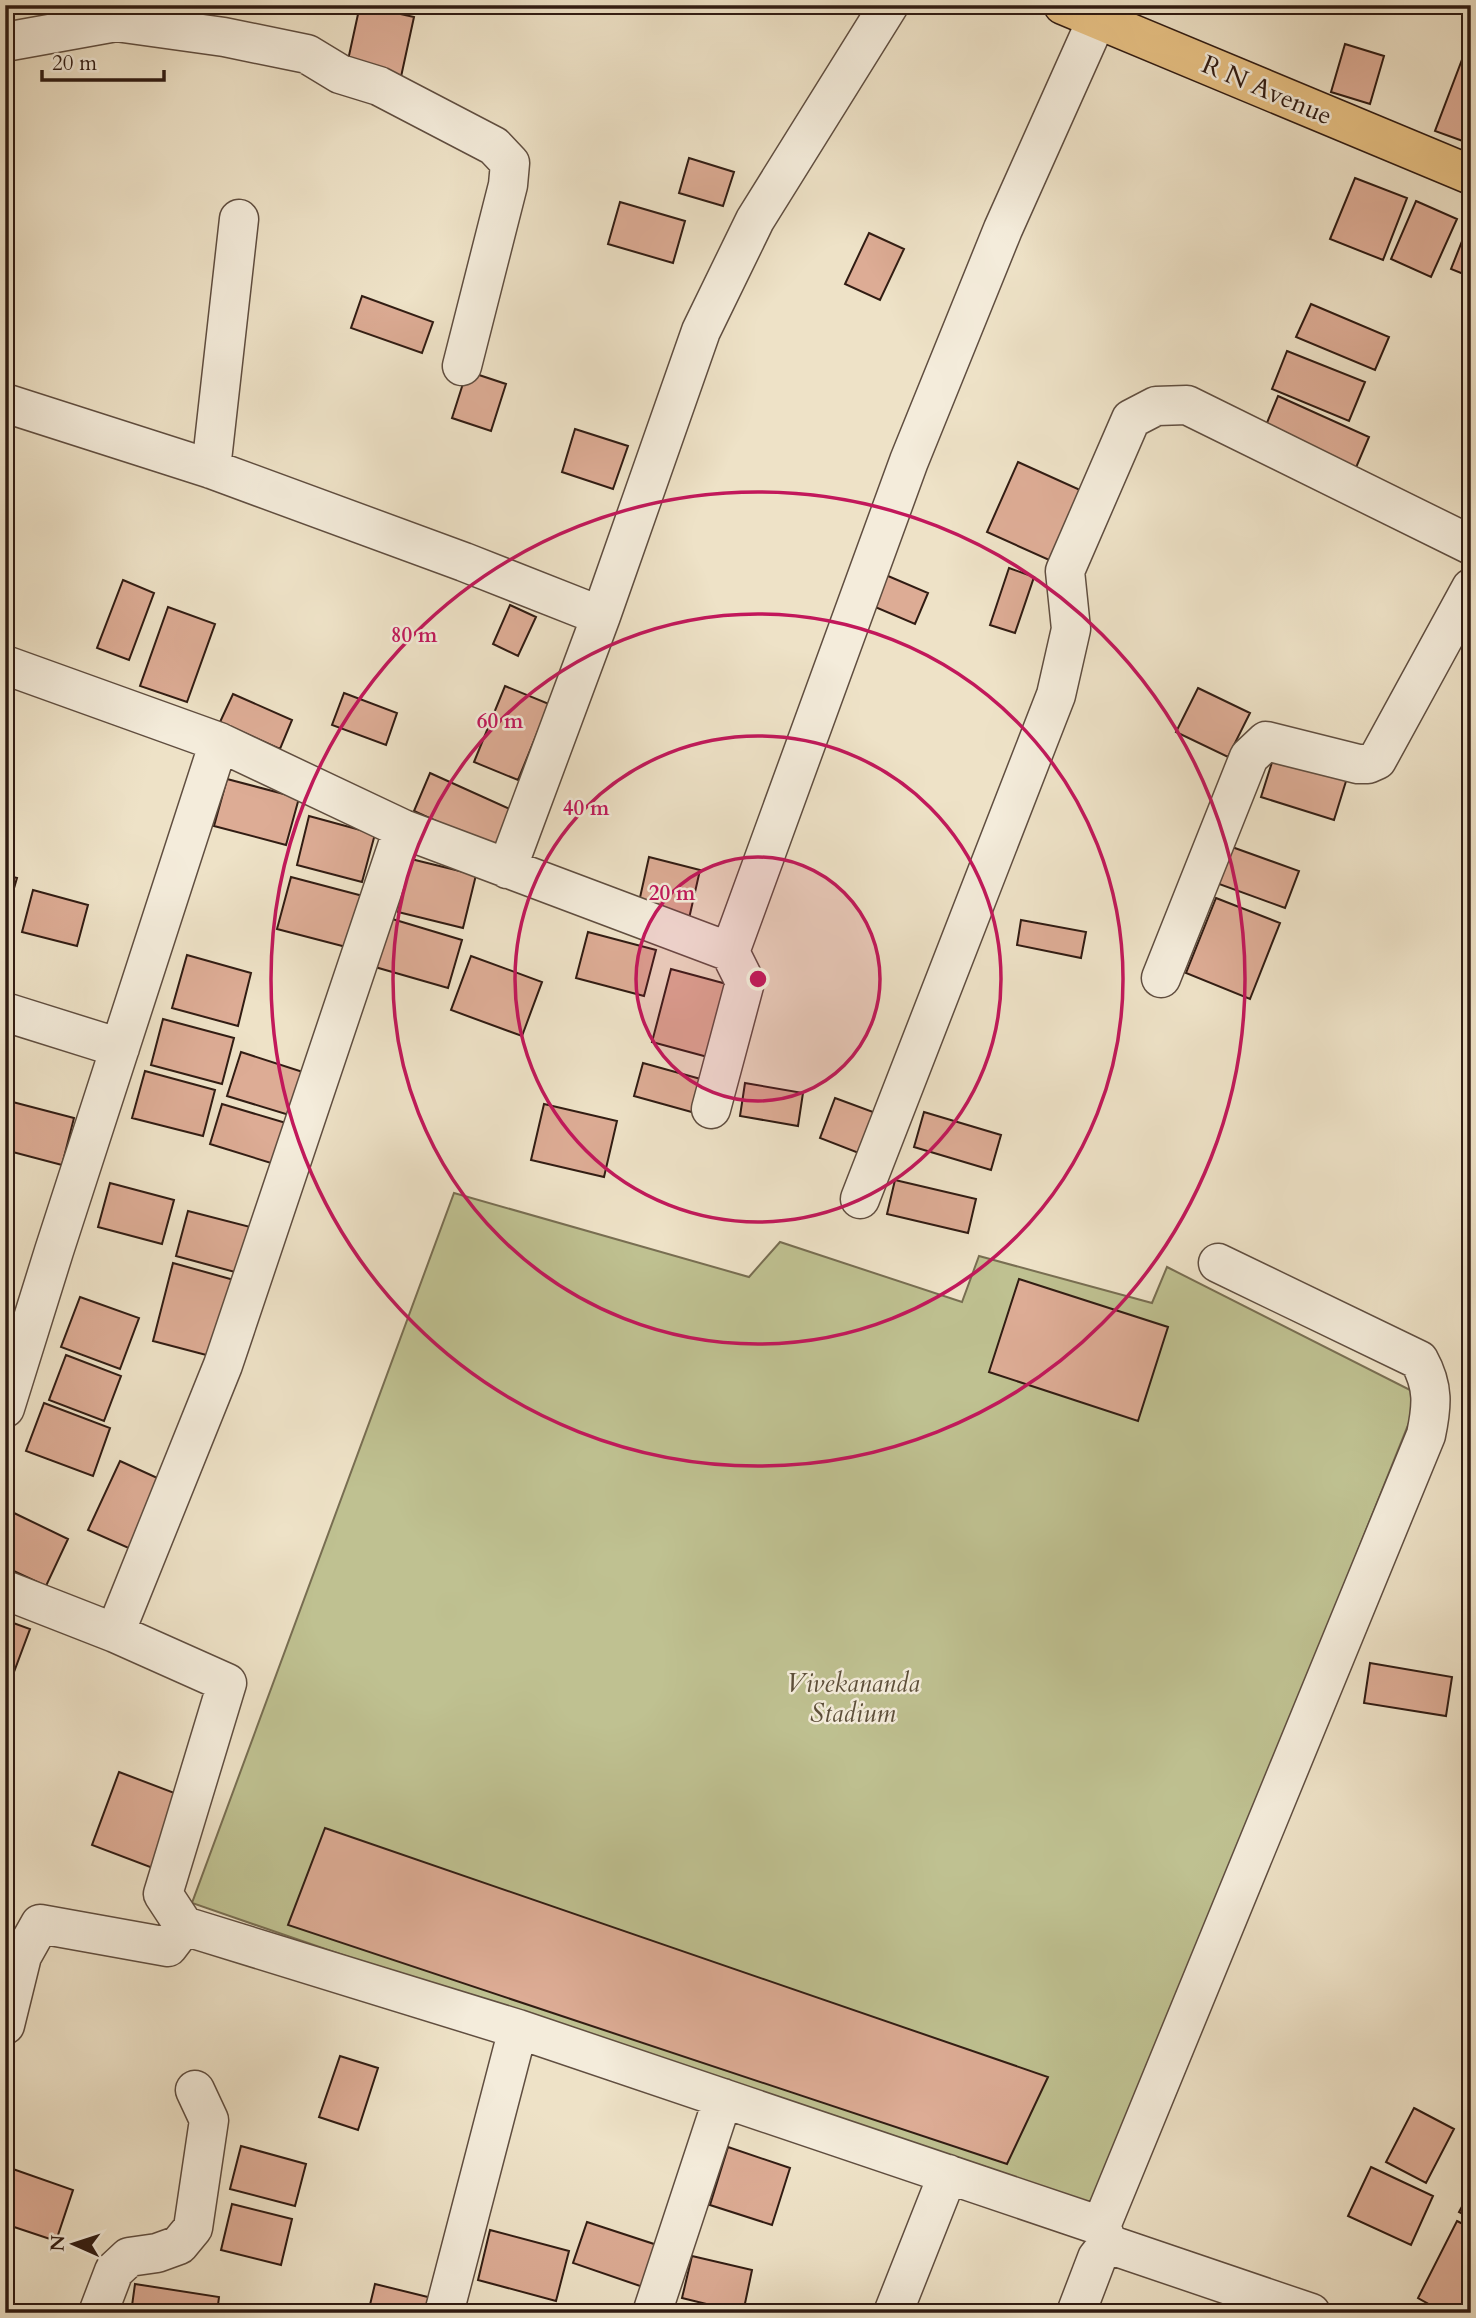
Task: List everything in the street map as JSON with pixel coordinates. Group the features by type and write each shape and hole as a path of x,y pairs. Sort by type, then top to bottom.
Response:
{"main road":[{"name":"R N Avenue","path":"1080,12 1471,175"}],"street":[{"path":"507,869 601,616 701,331 755,220 889,5"},
{"path":"730,952 909,461 1003,229 1080,12"},
{"path":"5,42 116,22 226,21 307,54 340,74 379,86 494,146 510,163 508,185 462,366"},
{"path":"212,469 239,219"},
{"path":"5,403 212,469 601,616"},
{"path":"860,1199 1056,695 1071,629 1065,571 1131,419 1156,406 1187,405 1471,545"},
{"path":"1161,978 1249,757 1256,748 1266,741 1357,764 1368,764 1377,760 1471,589"},
{"path":"5,665 219,742 402,829 730,952 746,982 711,1109"},
{"path":"5,1408 219,742"},
{"path":"115,1633 223,1365 402,829"},
{"path":"5,1012 120,1048"},
{"path":"1076,2313 1104,2235 1426,1435 1430,1415 1431,1396 1427,1376 1419,1360 1218,1263"},
{"path":"5,1590 115,1633 227,1683 163,1894 184,1926 519,2029 948,2174 1311,2313"},
{"path":"5,2025 22,1956 40,1924 169,1947 184,1926"},
{"path":"444,2313 519,2029"},
{"path":"98,2313 114,2271 129,2257 157,2253 179,2245 193,2228 209,2120 195,2090"},
{"path":"652,2313 723,2098"},
{"path":"893,2313 948,2174"}],"green space":[{"name":"Vivekananda Stadium","path":"454,1193 749,1277 780,1242 962,1302 979,1256 1152,1303 1167,1267 1420,1395 1093,2214 192,1903"}],"water":[{"path":"1471,1792 1471,1889 1462,1880 1465,1799"}],"building":[{"path":"360,5 414,17 399,86 345,74"},
{"path":"1345,44 1384,56 1370,104 1331,92"},
{"path":"1463,57 1471,60 1471,144 1435,131"},
{"path":"689,158 734,172 723,206 679,193"},
{"path":"1355,178 1407,198 1383,260 1330,239"},
{"path":"1416,201 1457,219 1431,277 1391,259"},
{"path":"620,202 685,221 673,263 608,244"},
{"path":"1471,221 1471,277 1451,269"},
{"path":"869,233 904,249 880,300 845,284"},
{"path":"362,296 433,322 422,353 351,328"},
{"path":"1311,304 1389,337 1375,370 1296,337"},
{"path":"1287,351 1365,382 1349,421 1272,389"},
{"path":"467,371 506,384 491,431 452,418"},
{"path":"1278,396 1369,437 1355,470 1264,430"},
{"path":"575,429 628,446 613,489 562,472"},
{"path":"1018,462 1089,494 1058,564 987,532"},
{"path":"1009,568 1034,577 1015,633 990,625"},
{"path":"874,570 928,593 915,624 861,601"},
{"path":"123,580 154,593 129,660 97,648"},
{"path":"510,605 536,617 518,656 493,644"},
{"path":"168,607 215,624 187,702 140,686"},
{"path":"505,686 549,704 518,780 474,762"},
{"path":"1198,688 1250,713 1228,757 1176,732"},
{"path":"344,693 397,713 386,745 332,725"},
{"path":"233,694 292,720 280,749 220,722"},
{"path":"1274,756 1347,778 1334,820 1261,797"},
{"path":"430,773 521,814 504,852 414,811"},
{"path":"227,779 299,798 286,845 214,826"},
{"path":"309,816 375,834 362,882 297,865"},
{"path":"1232,847 1299,871 1285,908 1219,884"},
{"path":"649,857 700,870 688,923 637,911"},
{"path":"411,859 476,875 463,928 398,912"},
{"path":"5,875 17,878 5,919"},
{"path":"291,877 363,896 350,948 277,929"},
{"path":"33,890 88,905 77,946 22,932"},
{"path":"1216,898 1280,923 1250,999 1186,973"},
{"path":"389,918 462,940 448,988 375,967"},
{"path":"1021,920 1086,932 1081,958 1017,945"},
{"path":"588,932 656,950 644,996 576,978"},
{"path":"187,955 251,973 238,1026 172,1008"},
{"path":"471,956 542,982 522,1036 451,1010"},
{"path":"671,969 734,986 715,1059 652,1042"},
{"path":"163,1019 234,1038 222,1084 151,1065"},
{"path":"241,1052 312,1075 299,1118 227,1096"},
{"path":"643,1063 715,1083 706,1116 634,1096"},
{"path":"145,1071 215,1090 203,1136 132,1118"},
{"path":"745,1083 803,1093 798,1126 740,1116"},
{"path":"835,1098 884,1116 869,1157 820,1138"},
{"path":"5,1100 74,1118 62,1165 5,1150"},
{"path":"222,1104 296,1126 284,1167 210,1144"},
{"path":"544,1104 617,1121 604,1177 531,1160"},
{"path":"924,1112 1001,1135 991,1170 914,1147"},
{"path":"895,1180 976,1199 968,1233 887,1214"},
{"path":"110,1183 174,1200 162,1244 98,1227"},
{"path":"188,1211 258,1229 246,1275 176,1256"},
{"path":"173,1263 234,1280 214,1357 153,1341"},
{"path":"1019,1279 1168,1327 1138,1421 989,1372"},
{"path":"80,1297 139,1318 120,1369 61,1347"},
{"path":"66,1355 121,1376 104,1421 49,1400"},
{"path":"44,1403 110,1428 93,1476 26,1451"},
{"path":"120,1461 164,1481 133,1550 88,1530"},
{"path":"14,1513 68,1539 46,1586 5,1567 5,1531"},
{"path":"5,1620 30,1629 5,1696"},
{"path":"1370,1663 1452,1677 1446,1716 1364,1703"},
{"path":"119,1772 185,1797 158,1870 92,1845"},
{"path":"325,1828 1048,2077 1007,2164 288,1925"},
{"path":"340,2056 378,2068 358,2130 319,2117"},
{"path":"1414,2108 1454,2129 1426,2183 1386,2162"},
{"path":"241,2146 306,2164 295,2206 230,2189"},
{"path":"728,2147 790,2168 772,2225 710,2205"},
{"path":"1371,2167 1433,2196 1411,2245 1348,2216"},
{"path":"10,2168 73,2190 56,2241 5,2224 5,2184"},
{"path":"1471,2190 1471,2218 1459,2212"},
{"path":"232,2204 292,2219 281,2265 221,2250"},
{"path":"1457,2221 1471,2228 1471,2299 1464,2313 1445,2313 1418,2298"},
{"path":"587,2222 657,2245 643,2287 573,2263"},
{"path":"490,2230 569,2251 556,2301 478,2280"},
{"path":"692,2256 752,2270 743,2313 682,2298"},
{"path":"135,2284 219,2297 217,2313 131,2313"},
{"path":"375,2284 432,2298 429,2313 368,2313"}]}
